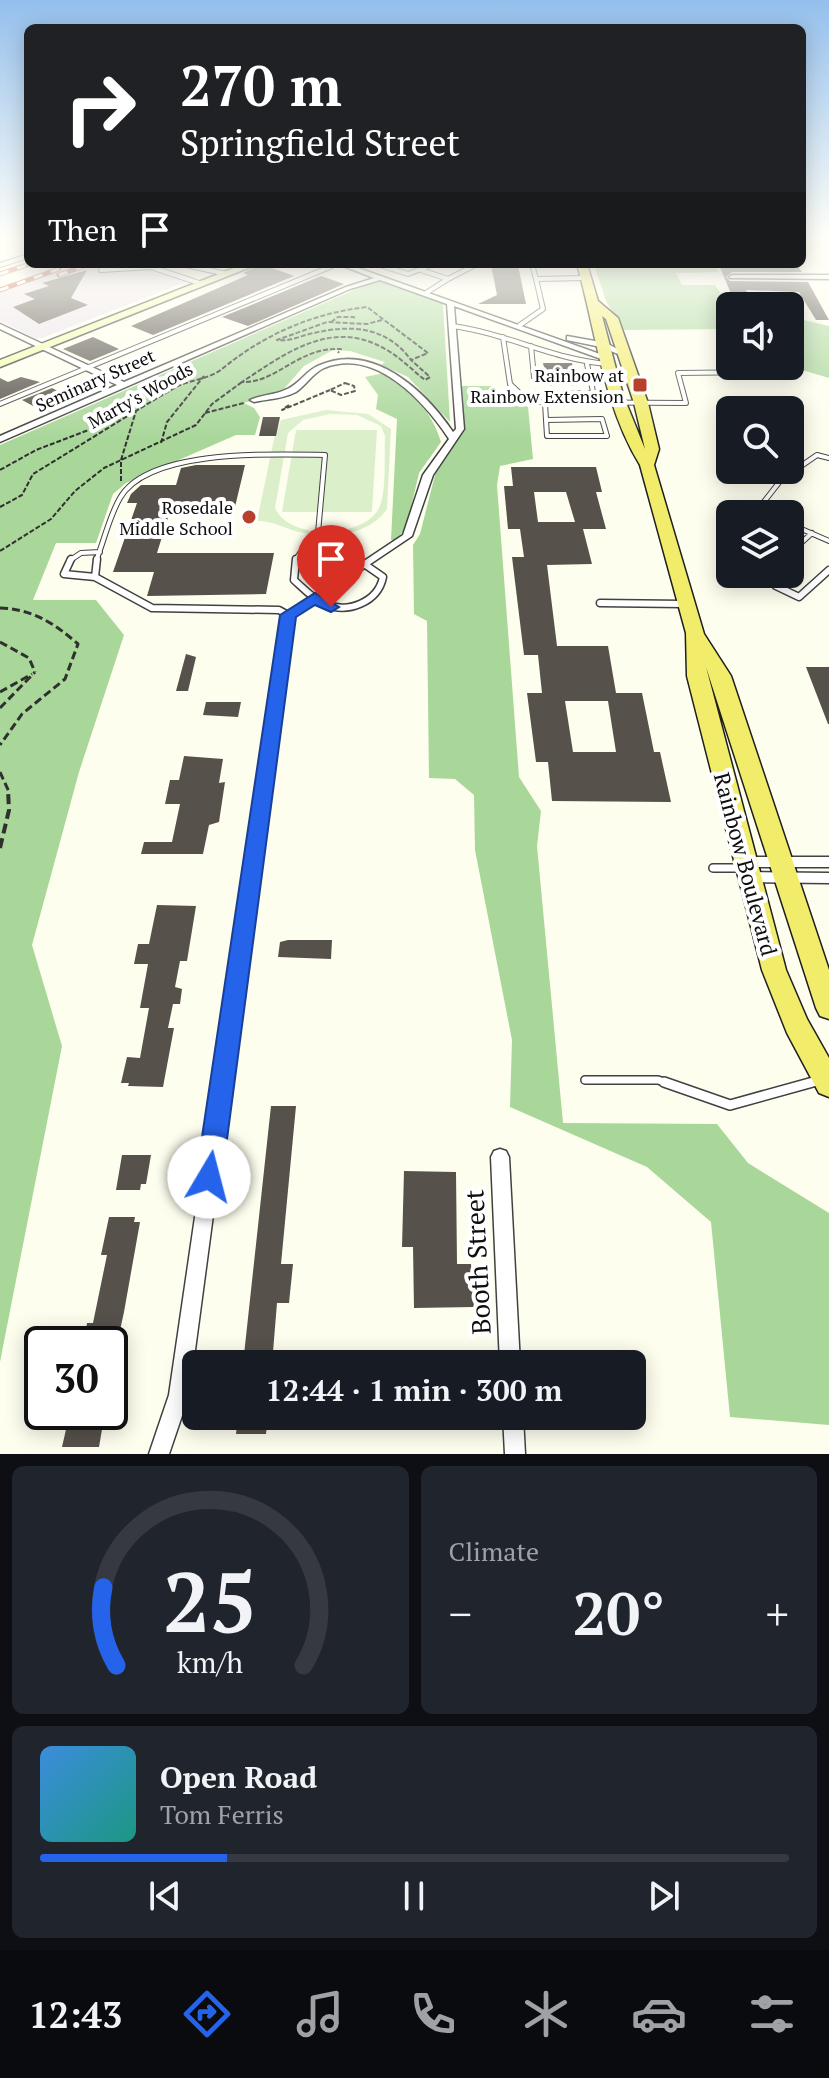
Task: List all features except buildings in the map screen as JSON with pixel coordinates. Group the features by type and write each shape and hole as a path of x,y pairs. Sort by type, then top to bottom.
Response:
{"main road":[{"path":"0,364 153,304"},
{"name":"Rainbow Boulevard","path":"595,304 612,318 641,403 652,449 647,465"},
{"name":"Rainbow Boulevard","path":"595,304 595,319 606,356 636,450 647,465 695,633 697,676 774,970 796,1025 827,1082"},
{"name":"Rainbow Boulevard","path":"695,633 721,676 829,1008"}],"street":[{"name":"Seminary Street","path":"0,439 318,304"},
{"path":"159,1454 179,1395 288,615 407,536 428,475 460,429 450,304"},
{"path":"456,304 606,356 623,354"},
{"path":"0,326 123,385"},
{"path":"540,332 606,356"},
{"path":"254,400 288,392 317,369 337,364 373,366 404,380 453,438"},
{"path":"747,869 785,869 829,862"},
{"path":"785,869 829,878"},
{"name":"Booth Street","path":"500,1157 509,1350"},
{"path":"514,1430 515,1454"}],"lane":[{"path":"0,404 241,304"},
{"path":"520,325 543,309 542,304"},
{"path":"452,326 477,328 587,364 606,356"},
{"path":"503,337 509,387 519,399 537,403 686,403 678,373 716,373"},
{"path":"531,346 534,377"},
{"path":"587,364 595,403"},
{"path":"535,385 537,403"},
{"path":"536,393 593,393"},
{"path":"544,420 602,419 607,436 547,436 544,420 545,403"},
{"path":"95,577 100,552 121,495 130,486 198,455 325,455 317,544"},
{"path":"765,500 781,480 817,455 829,458"},
{"path":"804,530 829,541"},
{"path":"804,540 812,533"},
{"path":"317,544 339,548 365,565 383,577 383,586 374,597 354,605 331,607 294,580 294,559 301,550 317,544"},
{"path":"100,552 77,552 69,557 64,574 95,577 152,608 279,610 288,615"},
{"path":"780,588 799,597 829,570"},
{"path":"600,603 687,604"},
{"path":"713,868 747,869"},
{"path":"585,1080 658,1080 730,1105 827,1082"}],"path":[{"name":"Marty's Woods","path":"0,507 22,495 33,474 124,417 180,385 221,370 225,360 239,350 306,320 350,307 367,307 428,353 411,360 430,377 425,380 370,341 322,338 287,350 242,382"},
{"path":"331,322 338,317 354,317 349,322"},
{"path":"382,320 367,324 331,322 283,336 278,342 323,330 373,329 388,335 411,360"},
{"path":"0,551 51,519 89,478 196,425 205,413 242,382 262,379 302,353 320,347 341,349 337,364"},
{"path":"161,443 168,417 190,397 204,376"},
{"path":"345,383 354,386 355,391 341,395 330,390 345,383"},
{"path":"205,413 254,400"},
{"path":"121,495 121,460 136,411"},
{"path":"0,470 36,450 124,417"},
{"path":"0,608 32,612 52,621 78,644 75,667 63,685 23,713 0,745"},
{"path":"0,642 29,658 35,672"},
{"path":"0,692 35,672"},
{"path":"0,708 35,672"},
{"path":"0,772 6,780 12,809 0,848"}],"shaded area":[{"path":"0,304 130,304 42,338 35,338 0,321"}],"green space":[{"path":"322,304 443,304 450,422 408,377 381,365 385,362 350,351 333,350 304,366 282,391 244,403 254,408 260,417 255,435 236,435 126,483 113,494 96,543 56,543 33,600 96,600 124,635 79,772 32,945 62,1046 0,1362 0,445"},
{"path":"608,304 716,304 716,329 622,330"},
{"path":"804,320 829,326 829,378 804,370"},
{"path":"384,373 419,402 441,442 419,473 407,525 397,540 391,540 397,419 376,409 378,395 365,377"},
{"path":"460,386 492,386 507,398 528,407 533,459 500,466 497,485 519,777 541,811 537,846 563,1123 717,1124 748,1163 829,1213 829,1425 730,1417 711,1222 647,1167 510,1107 512,1040 475,850 474,795 455,779 429,778 427,621 414,614 413,545 420,534 436,471 464,429"},
{"path":"326,410 368,414 391,429 387,509 380,518 359,530 335,535 310,534 257,521 274,439 281,420","holes":["330,414 357,415 381,426 385,436 384,486 378,510 369,520 341,531 325,532 294,526 275,508 288,433 303,420"]},
{"path":"296,430 377,430 372,512 282,512"}],"place":[{"name":"Rainbow at Rainbow Extension","path":"640,385"},
{"name":"Rosedale Middle School","path":"249,517"}],"route":[{"path":"209,1177 288,615 315,598 331,607"}]}
